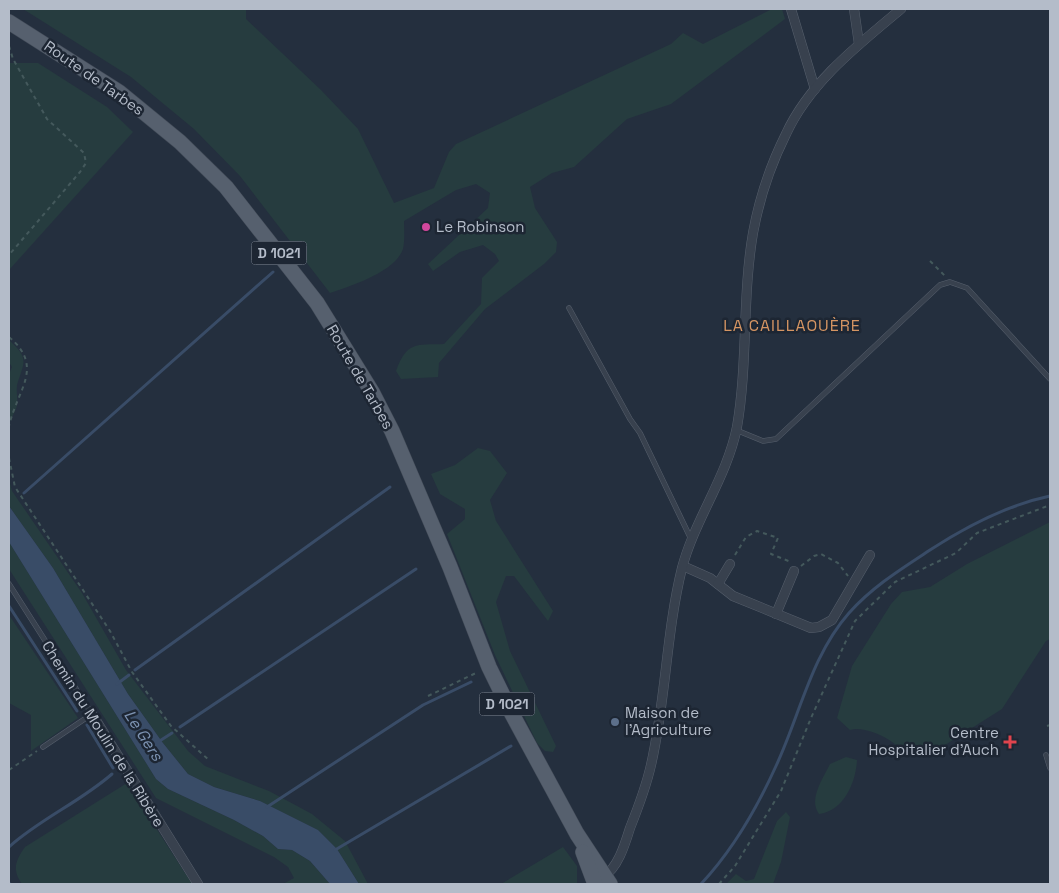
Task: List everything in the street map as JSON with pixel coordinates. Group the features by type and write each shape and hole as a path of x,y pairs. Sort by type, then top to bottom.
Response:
{"main road":[{"name":"Route de Tarbes","path":"9,22 119,92 180,142 226,187 317,303 372,392 392,431 450,568 489,667 601,881"}],"street":[{"path":"791,9 815,89"},
{"path":"854,9 859,44"},
{"path":"601,881 625,844 651,768 676,598 683,566 692,540 718,483 736,430 742,384 753,232 769,176 786,133 815,89 859,44 900,9"},
{"path":"683,566 718,584 733,596 810,628 825,625 837,613 870,555"},
{"path":"718,584 730,564"},
{"path":"776,614 794,571"},
{"name":"Chemin du Moulin de la Ribère","path":"92,714 198,884"}],"lane":[{"path":"736,430 764,441 776,439 940,285 946,284 960,284 966,288 1050,379"},
{"path":"569,308 630,419 640,433 692,540"},
{"name":"Chemin du Moulin de la Ribère","path":"9,584 92,714"},
{"path":"43,747 92,714"},
{"path":"1046,755 1050,768"}],"path":[{"path":"9,46 13,59 47,119 84,153 86,163 9,255"},
{"path":"930,261 946,277 946,284"},
{"path":"9,337 19,345 26,359 28,370 9,426"},
{"path":"9,458 15,488 110,631 132,672 171,726 191,746 210,761"},
{"path":"719,884 735,866 781,792 811,718 855,621 895,582 956,553 977,533 1050,505"},
{"path":"730,564 746,537 757,531 778,538 771,554 791,562 794,571 814,556 821,554 838,563 843,572 856,581"},
{"path":"428,696 489,667"},
{"path":"9,770 43,747"}],"green space":[{"path":"23,9 246,9 246,19 321,90 358,129 394,203 434,188 449,152 456,144 671,44 683,33 703,44 772,9 782,9 785,19 671,104 627,119 574,167 552,173 530,187 535,208 557,242 556,252 544,264 485,309 439,363 438,377 401,379 396,371 404,354 419,345 444,344 481,304 482,278 499,261 495,254 483,245 460,252 433,271 428,264 488,208 490,193 476,184 456,190 404,221 403,249 391,265 371,277 330,293 240,176 194,129 131,77"},
{"path":"9,63 38,63 107,107 133,132 9,270"},
{"path":"9,340 16,346 24,361 17,385 16,410 9,424 9,374 12,367 9,362"},
{"path":"478,448 490,451 507,473 490,500 496,521 553,611 548,621 514,576 506,576 496,602 510,651 556,746 553,752 545,751 537,743 495,655 447,534 465,519 465,509 440,494 431,474 455,465"},
{"path":"9,480 12,491 82,593 126,670 188,751 205,766 269,791 312,814 345,841 368,884 359,884 337,849 318,830 260,801 214,787 188,774 128,694 53,568 9,506"},
{"path":"1050,522 1050,639 1046,641 1002,709 926,757 907,757 888,739 866,730 850,730 837,718 852,666 891,604 902,592 930,587 967,564"},
{"path":"9,542 156,779 168,789 263,836 278,849 292,850 310,861 330,884 283,884 294,878 288,867 274,857 156,798 9,569"},
{"path":"9,615 78,718 31,751 31,715 9,703"},
{"path":"846,757 857,760 851,786 842,801 828,812 819,814 815,802 821,782 830,764"},
{"path":"127,783 192,884 22,884 17,874 16,866 25,847"},
{"path":"786,812 790,817 781,862 773,884 726,884 736,874 746,881 754,879 777,821"},
{"path":"563,847 577,866 577,884 501,884"}],"water":[{"name":"Le Gers","path":"9,506 53,568 128,694 188,774 214,787 260,801 318,830 337,849 359,884 330,884 310,861 292,850 278,849 263,836 168,789 156,779 9,542"}],"waterway":[{"path":"24,493 273,272"},
{"path":"135,670 390,487"},
{"path":"701,884 734,843 769,782 807,686 825,648 849,613 887,579 958,533 988,517 1018,505 1050,496"},
{"path":"180,727 416,569"},
{"path":"9,606 77,711"},
{"path":"117,684 129,675"},
{"path":"267,807 423,705 471,682"},
{"path":"87,725 113,768"},
{"name":"Le Gers","path":"158,742 172,733"},
{"path":"335,850 511,746"},
{"path":"9,847 112,774"}],"place":[{"name":"Le Robinson","path":"426,227"},
{"name":"Maison de l'Agriculture","path":"615,722"},
{"name":"Centre Hospitalier d'Auch","path":"1010,742"}],"district":[{"name":"LA CAILLAOUÈRE","path":"792,325"}]}
